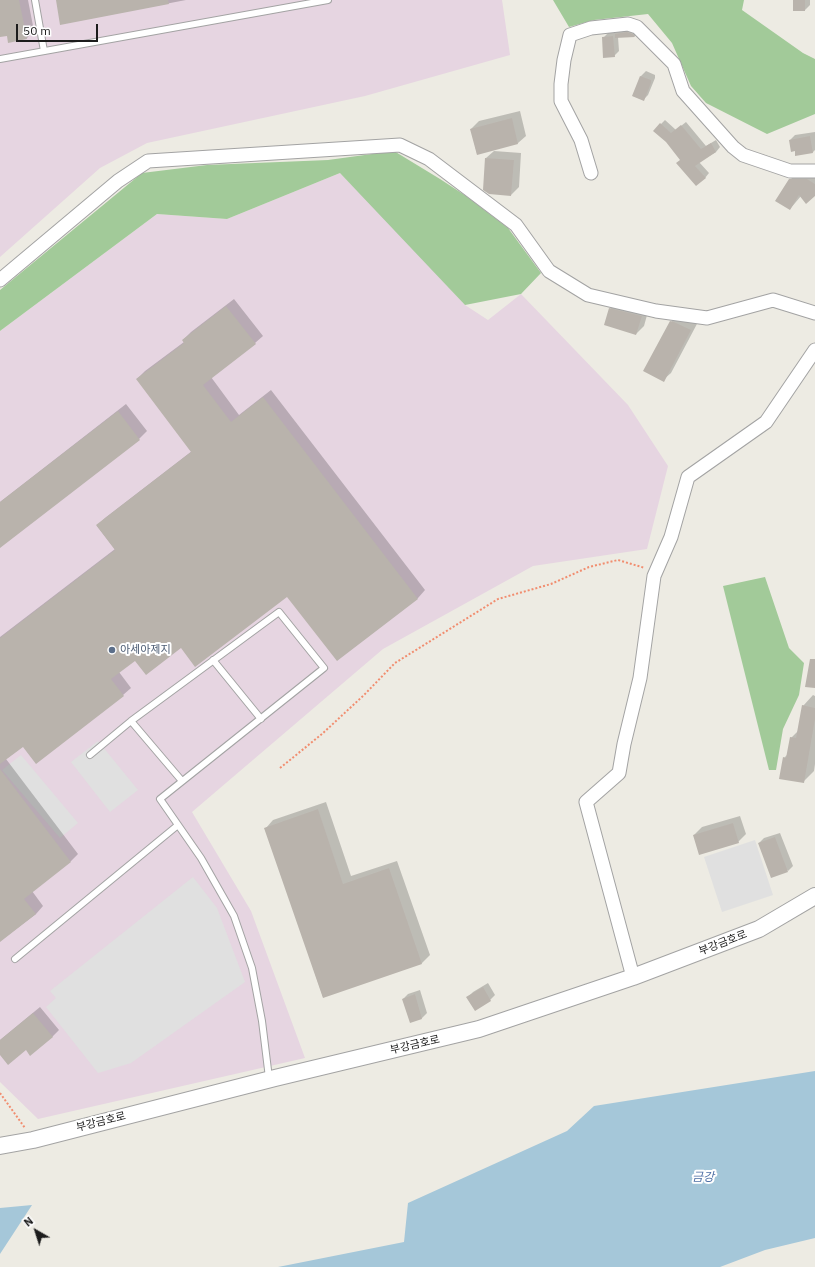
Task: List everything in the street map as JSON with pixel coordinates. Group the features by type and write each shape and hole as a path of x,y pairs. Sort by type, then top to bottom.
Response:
{"street":[{"path":"591,173 581,140 561,101 561,84 564,60 570,35 591,28 628,24 637,27 674,64 683,91 733,147 743,155 790,171 815,171"},
{"path":"0,280 118,181 148,161 400,145 429,160 516,225 549,271 588,295 656,311 707,318 773,300 815,313"},
{"path":"633,978 586,802 619,773 624,744 640,678 654,576 671,537 688,477 766,422 815,350"},
{"name":"부강금호로","path":"0,1146 33,1140 269,1080 479,1029 633,978 760,929 815,896"}],"lane":[{"path":"35,0 44,51"},
{"path":"0,59 328,0"},
{"path":"90,755 131,721 279,612 324,668 160,799 201,858 234,916 252,968 262,1021 269,1080"},
{"path":"213,660 261,719"},
{"path":"131,721 182,782"},
{"path":"15,960 178,825"}],"path":[{"path":"280,768 322,734 364,696 395,664 498,599 551,584 589,567 618,560 656,570"},
{"path":"0,1093 33,1140"}],"shaded area":[{"path":"0,0 502,0 510,55 365,96 147,143 100,168 0,257"},
{"name":"아세아제지","path":"340,173 388,221 465,305 488,320 521,294 628,405 668,466 647,549 533,566 383,649 192,812 251,911 305,1058 38,1119 0,1082 0,331 157,214 227,219"},
{"path":"98,741 138,790 110,812 71,762"},
{"path":"21,755 78,823 60,838 2,770"},
{"path":"755,840 773,895 722,912 704,857"},
{"path":"193,877 217,908 245,982 131,1063 98,1073 46,1007 56,998 50,991"}],"green space":[{"path":"553,0 744,0 742,10 803,53 815,59 815,114 767,134 706,103 691,86 672,43 648,14 594,20 569,27"},
{"path":"394,151 466,196 508,228 541,273 521,294 465,305 340,173 227,219 157,214 0,331 0,290 142,173 207,165 328,160"},
{"path":"765,577 789,648 804,663 799,695 783,729 776,770 769,770 723,586"}],"water":[{"name":"금강","path":"815,1071 815,1238 765,1250 720,1267 278,1267 404,1242 408,1203 567,1131 594,1106"},
{"path":"32,1205 0,1254 0,1208"}],"building":[{"path":"0,0 19,0 27,39 8,43 7,36 0,37"},
{"path":"56,0 168,0 169,4 60,25"},
{"path":"793,0 805,0 805,11 793,11"},
{"path":"627,32 633,34 635,37 615,38 615,34"},
{"path":"613,36 615,57 603,58 602,37"},
{"path":"640,76 651,80 644,101 632,96"},
{"path":"512,118 518,144 477,155 470,129"},
{"path":"660,123 671,133 681,125 701,149 711,143 716,152 695,166 706,178 696,186 676,163 680,160 666,142 653,131"},
{"path":"810,136 813,153 795,156 795,151 791,152 789,140"},
{"path":"485,158 514,160 511,196 489,194 483,190"},
{"path":"789,179 807,179 815,184 815,196 806,204 799,195 790,210 775,201"},
{"path":"226,306 256,344 203,385 231,422 263,397 418,599 337,661 287,597 195,667 181,648 146,675 135,661 111,679 124,696 36,764 23,747 0,764 0,638 115,550 96,525 191,452 136,379 184,343 182,340"},
{"path":"609,308 642,316 636,335 604,325"},
{"path":"670,321 691,330 664,382 643,371"},
{"path":"118,411 140,440 0,548 0,502"},
{"path":"810,659 815,659 815,688 805,687"},
{"path":"802,705 815,708 815,719 804,783 779,779 783,757 786,758 790,737 796,738"},
{"path":"0,769 71,862 24,899 36,914 0,942"},
{"path":"318,809 343,884 389,868 422,964 323,998 264,828"},
{"path":"733,823 739,843 699,855 693,835"},
{"path":"775,837 788,872 771,878 758,843"},
{"path":"483,987 491,1001 475,1011 466,997"},
{"path":"415,994 422,1019 410,1023 402,999"},
{"path":"33,1013 53,1037 30,1056 26,1050 8,1065 0,1055 0,1040"}],"place":[{"name":"아세아제지","path":"112,650"}]}
